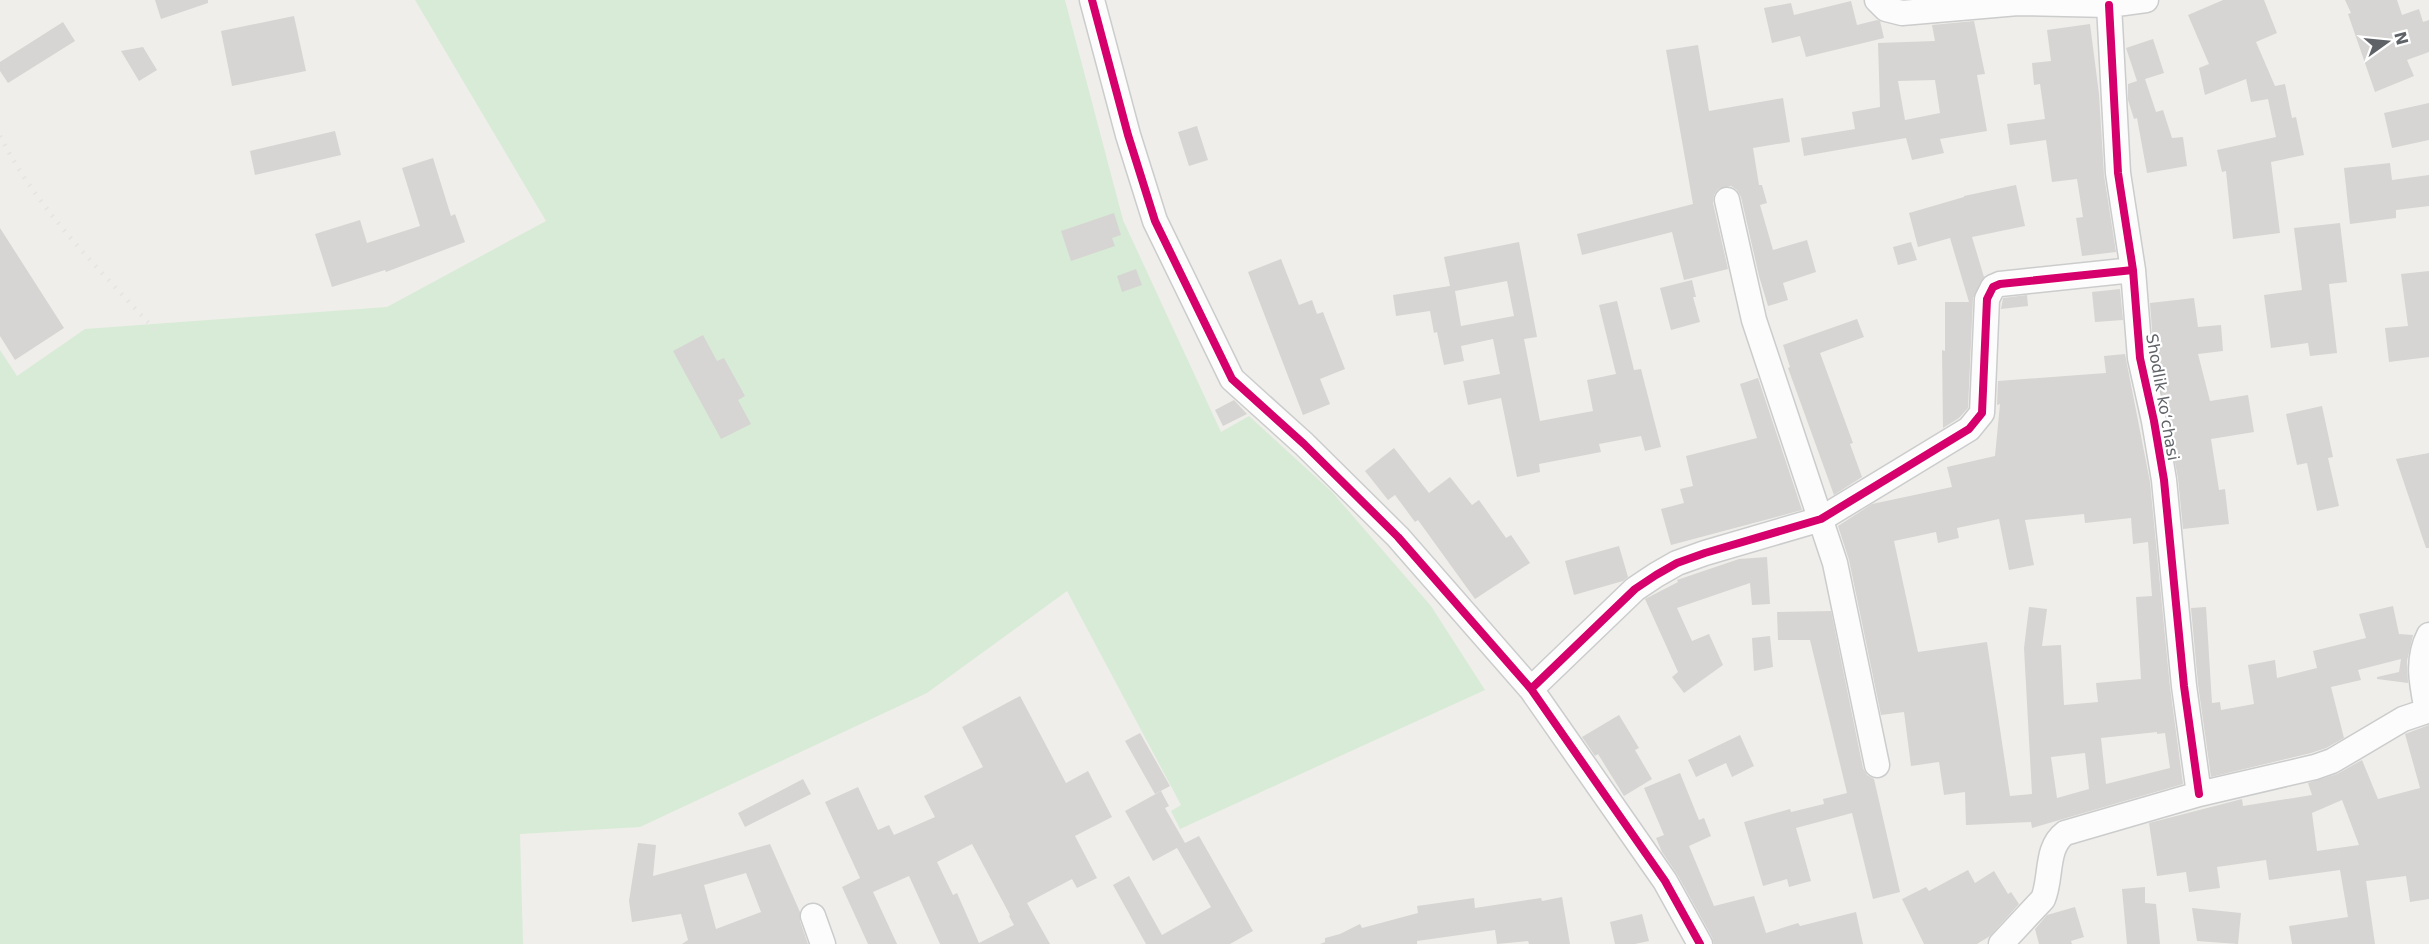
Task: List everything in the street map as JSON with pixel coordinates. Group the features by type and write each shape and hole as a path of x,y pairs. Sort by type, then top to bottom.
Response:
{"street":[{"path":"1092,0 1128,135 1155,221 1232,379 1304,444 1398,537 1531,688 1665,881 1700,944"},
{"path":"1877,0 1886,9 1902,13 2018,3 2109,5 2146,0"},
{"name":"Shodlik koʻchasi","path":"2109,5 2118,173 2133,270 2140,358 2164,480 2184,686 2199,794"},
{"path":"1727,200 1754,320 1835,563 1877,765"},
{"path":"1531,688 1635,589 1656,575 1705,553 1821,519 1969,429 1982,413 1987,299 1993,287 2052,277 2133,270"},
{"path":"2001,944 2043,899 2047,890 2052,851 2059,837 2065,833 2199,794 2315,767 2332,761 2394,723 2428,713 2421,680 2421,663 2429,635"},
{"path":"813,916 823,944"}],"green space":[{"path":"415,0 1065,0 1123,220 1221,432 1249,416 1332,492 1431,606 1485,690 1180,829 1171,811 1181,805 1067,591 927,693 640,827 520,834 523,944 0,944 0,350 17,376 85,329 387,307 546,221"}],"building":[{"path":"155,0 208,0 208,3 161,19"},
{"path":"2223,0 2264,0 2277,33 2256,42 2275,86 2285,84 2292,118 2296,117 2304,155 2271,162 2280,233 2233,239 2226,171 2222,172 2217,150 2276,137 2268,99 2251,102 2246,79 2205,95 2199,68 2209,64 2188,15"},
{"path":"2345,0 2397,0 2402,15 2419,9 2423,22 2429,20 2429,52 2407,60 2414,76 2375,92"},
{"path":"1851,1 1857,25 1880,21 1884,38 1806,57 1800,36 1772,43 1764,8 1791,3 1794,15"},
{"path":"294,16 306,71 232,86 221,31"},
{"path":"1974,21 1985,74 1977,75 1987,131 1940,139 1944,153 1912,160 1906,138 1804,156 1801,138 1855,129 1852,112 1880,107 1878,43 1935,41 1932,25","holes":["1935,80 1940,113 1905,120 1898,81"]},
{"path":"63,22 75,41 8,83 0,71 0,62"},
{"path":"2090,24 2099,94 2104,175 2116,252 2082,256 2076,218 2083,217 2077,179 2052,182 2046,140 2010,145 2007,124 2045,119 2040,84 2034,85 2032,63 2051,61 2047,30"},
{"path":"2153,39 2164,73 2145,79 2156,112 2163,110 2172,138 2183,137 2187,166 2147,173 2137,118 2134,119 2128,100 2128,84 2137,81 2126,48"},
{"path":"1698,45 1709,111 1783,98 1790,142 1753,148 1759,185 1762,185 1767,203 1760,205 1773,250 1807,240 1816,272 1783,283 1788,300 1768,306 1741,197 1731,186 1718,189 1713,203 1728,269 1684,280 1672,232 1582,255 1577,234 1693,204 1666,50"},
{"path":"143,47 157,70 139,81 121,51"},
{"path":"2429,103 2429,140 2392,148 2384,113"},
{"path":"1197,126 1208,160 1189,166 1178,132"},
{"path":"335,131 341,155 255,175 250,151"},
{"path":"433,158 451,216 455,214 465,242 386,272 385,270 332,287 315,234 360,220 367,243 420,226 402,168"},
{"path":"2390,163 2392,180 2429,175 2429,206 2396,210 2396,218 2350,224 2344,168"},
{"path":"2016,185 2025,226 1972,237 1984,277 1973,298 1968,408 1959,418 1943,428 1942,350 1945,351 1945,302 1969,302 1950,238 1918,247 1909,213 1964,196"},
{"path":"1114,213 1121,235 1112,238 1115,246 1071,261 1061,231"},
{"path":"2340,223 2347,282 2329,284 2337,353 2310,356 2308,343 2271,348 2264,295 2302,290 2294,228"},
{"path":"0,228 64,328 15,360 0,336"},
{"path":"1519,242 1537,337 1524,339 1540,421 1593,411 1587,380 1616,374 1599,305 1617,301 1634,370 1641,369 1661,447 1645,451 1641,436 1599,444 1601,452 1539,464 1540,472 1517,477 1501,398 1468,405 1463,381 1500,374 1493,339 1461,346 1464,361 1444,365 1430,311 1396,316 1393,295 1450,286 1444,257","holes":["1507,281 1514,316 1461,326 1455,291"]},
{"path":"1911,242 1917,260 1898,265 1893,247"},
{"path":"1281,259 1299,305 1312,300 1317,314 1323,312 1345,369 1320,379 1330,404 1303,415 1248,272"},
{"path":"1136,269 1142,285 1122,292 1117,276"},
{"path":"2429,271 2429,357 2389,362 2385,328 2408,326 2401,274"},
{"path":"1692,280 1696,297 1693,297 1700,322 1671,330 1660,288"},
{"path":"2120,289 2123,320 2095,322 2092,292"},
{"path":"2027,295 2028,306 2001,309 2003,298"},
{"path":"2194,298 2198,327 2221,325 2223,351 2198,354 2210,401 2248,395 2254,432 2211,439 2219,490 2225,489 2229,524 2183,529 2178,478 2154,356 2150,303"},
{"path":"1857,319 1864,337 1820,353 1853,443 1850,444 1862,477 1834,495 1788,368 1790,367 1783,345"},
{"path":"703,335 717,361 724,358 745,396 738,400 751,424 721,439 673,351"},
{"path":"2125,354 2150,482 2170,687 2183,784 2032,828 2031,822 1966,825 1965,792 1944,795 1939,762 1911,766 1904,712 1881,715 1849,560 1838,526 1872,504 1952,487 1947,467 1995,456 2000,404 1997,405 1998,381 2106,373 2104,356","holes":["2084,514 2085,523 2131,518 2133,544 2148,542 2152,596 2136,597 2141,679 2096,683 2098,702 2064,705 2061,645 2042,646 2047,609 2029,607 2024,648 2032,794 2010,796 1987,642 1918,652 1894,541 1936,532 1938,543 1959,538 1957,528 1999,519 2009,570 2034,565 2025,520","2165,733 2170,768 2106,784 2101,738","2085,753 2089,789 2057,798 2051,757"]},
{"path":"1758,378 1802,510 1671,545 1661,509 1684,503 1680,489 1693,486 1686,456 1757,438 1740,384"},
{"path":"1234,400 1247,414 1223,426 1215,410"},
{"path":"2322,406 2333,457 2328,458 2339,506 2317,511 2307,463 2297,465 2286,414"},
{"path":"1394,448 1429,493 1450,477 1472,505 1479,500 1506,538 1511,535 1530,563 1475,599 1418,520 1415,522 1395,495 1388,500 1365,471"},
{"path":"2429,453 2429,548 2426,548 2396,459"},
{"path":"1619,546 1628,577 1623,581 1574,595 1565,561"},
{"path":"1767,557 1770,604 1752,605 1750,583 1677,608 1692,641 1709,634 1723,665 1684,693 1672,677 1678,672 1645,599 1678,582 1677,580 1739,559"},
{"path":"2393,606 2399,634 2413,635 2407,661 2408,683 2377,679 2377,677 2399,672 2401,659 2358,670 2361,680 2331,687 2344,738 2311,753 2211,777 2198,684 2191,608 2206,607 2212,703 2220,702 2221,710 2254,704 2248,665 2275,660 2277,678 2317,668 2313,651 2366,638 2359,614"},
{"path":"1831,611 1863,768 1867,775 1874,779 1900,892 1873,899 1852,813 1796,828 1811,881 1789,887 1787,879 1763,886 1744,822 1790,809 1791,812 1824,804 1823,799 1847,793 1810,640 1778,640 1777,612"},
{"path":"1770,636 1773,667 1754,671 1752,638"},
{"path":"1020,696 1066,783 1088,771 1112,817 1075,836 1097,878 1077,888 1072,879 1027,903 1050,944 940,944 909,876 873,892 897,944 868,944 842,887 860,878 825,802 858,787 878,830 889,825 894,835 935,817 924,796 983,767 962,727","holes":["972,844 1014,925 979,943 957,893 953,895 937,862"]},
{"path":"1619,715 1639,748 1635,750 1652,779 1624,796 1598,754 1595,756 1582,737"},
{"path":"2429,725 2429,899 2410,902 2406,876 2366,881 2375,944 2292,944 2289,926 2348,917 2340,870 2269,880 2266,860 2217,867 2220,888 2189,892 2186,872 2157,876 2149,823 2242,799 2243,806 2312,795 2308,783 2337,774 2362,760 2378,799 2420,788 2405,734","holes":["2342,800 2359,845 2317,851 2312,813"]},
{"path":"1140,733 1170,786 1155,794 1125,741"},
{"path":"1740,735 1754,766 1732,777 1726,763 1696,777 1688,760"},
{"path":"1680,773 1699,820 1704,818 1711,836 1689,846 1714,906 1754,896 1766,933 1798,923 1800,926 1856,912 1863,944 1714,944 1677,874 1662,852 1656,838 1664,835 1644,788"},
{"path":"803,779 811,794 745,827 738,813"},
{"path":"1161,791 1169,806 1165,808 1185,843 1199,836 1253,931 1230,944 1146,944 1113,885 1129,876 1162,935 1211,907 1177,848 1153,861 1125,811"},
{"path":"638,843 656,845 653,876 770,844 800,912 800,921 808,944 682,944 688,940 681,914 632,922 629,901","holes":["746,873 761,912 716,929 704,885"]},
{"path":"1968,870 1975,883 1994,871 2008,894 2011,892 2019,904 1990,936 1977,944 1924,944 1902,899 1926,887 1929,891"},
{"path":"2145,887 2145,903 2156,904 2160,944 2127,944 2122,889"},
{"path":"1562,897 1570,944 1529,944 1528,941 1497,944 1495,930 1417,941 1417,944 1320,944 1325,942 1325,938 1340,934 1360,924 1362,928 1418,913 1417,906 1474,898 1475,908"},
{"path":"2075,907 2084,937 2071,941 2072,944 2039,944 2035,929 2047,915"},
{"path":"2192,908 2241,913 2238,944 2197,941"},
{"path":"1642,914 1649,941 1615,944 1610,922"}],"railway":[{"path":"0,136 15,163 52,215 158,333"}],"cycle path":[{"path":"1092,0 1128,135 1155,221 1232,379 1304,444 1398,537 1531,689 1665,881 1700,944"},
{"path":"2109,5 2118,173 2133,270 2140,358 2164,480 2184,686 2199,794"},
{"path":"1531,689 1635,589 1656,575 1677,563 1705,553 1821,519 1969,429 1982,413 1987,299 1993,287 2000,284 2133,270"}]}
